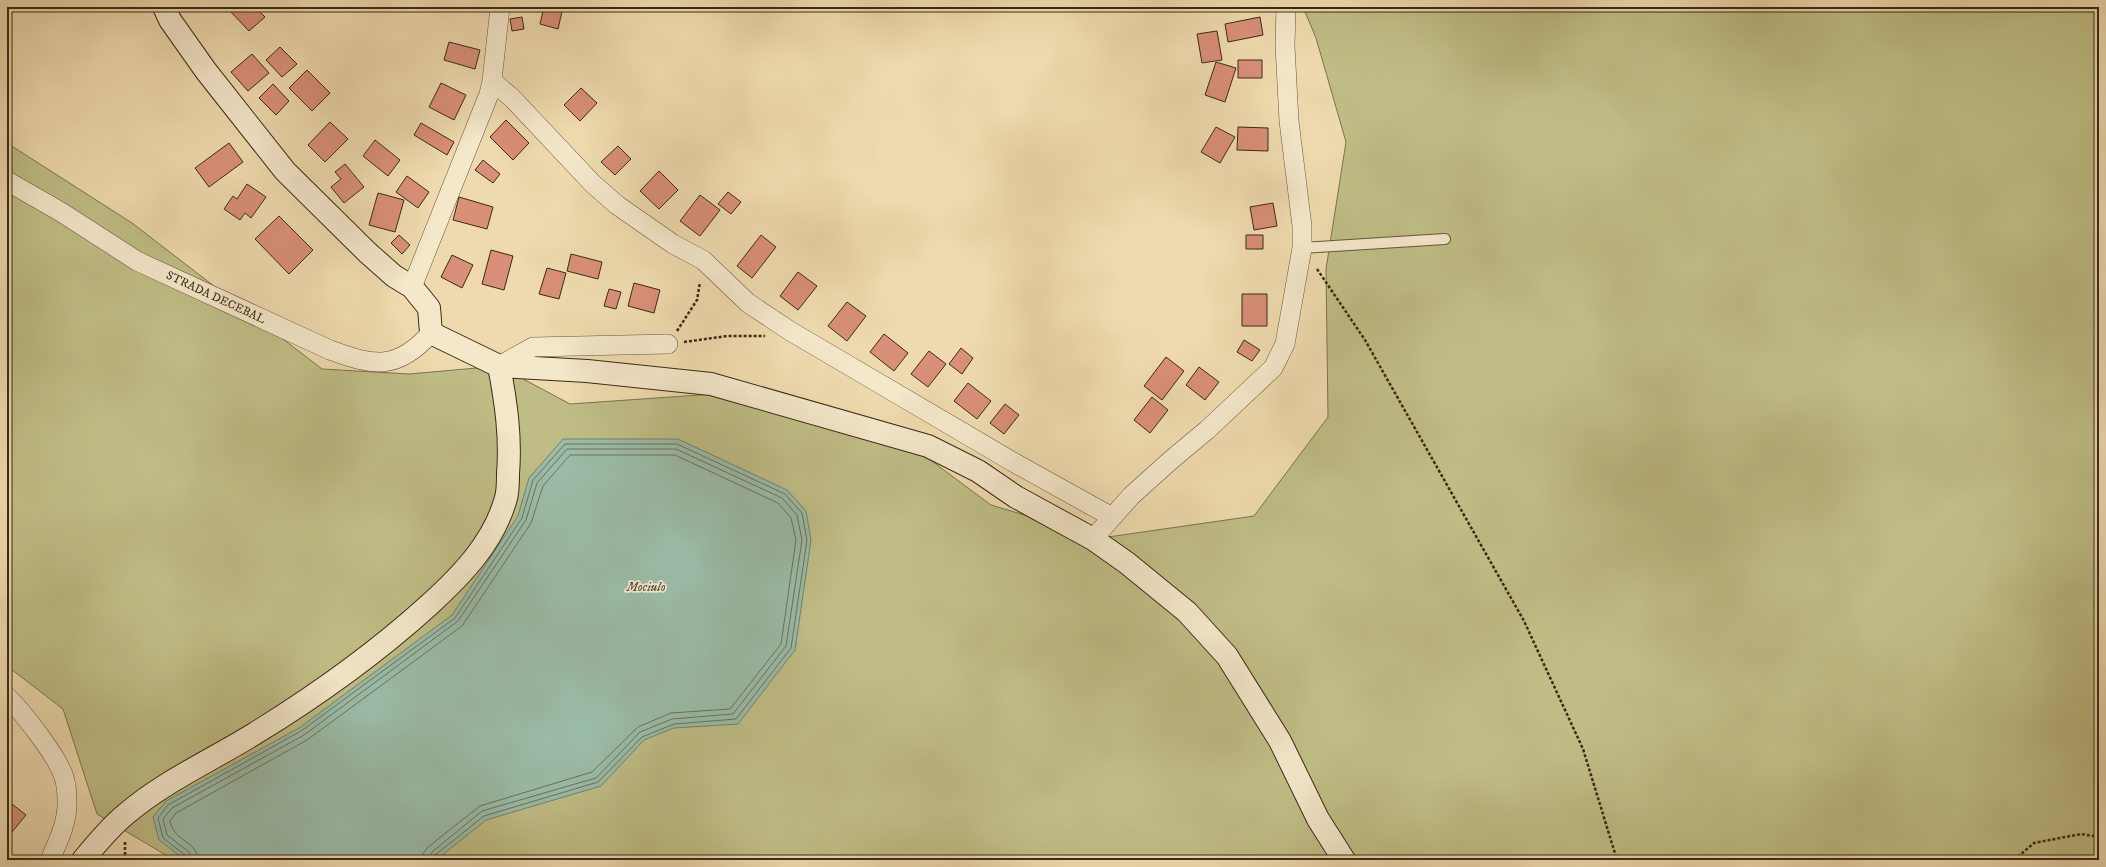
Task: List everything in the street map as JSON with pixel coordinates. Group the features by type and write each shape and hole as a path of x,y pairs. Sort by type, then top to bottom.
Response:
{"street":[{"path":"164,7 170,20 206,71 285,171 368,253 394,276 412,287 429,308 431,333 499,366 587,371 711,384 914,441 928,446 978,471 1016,497 1093,540 1127,563 1187,612 1227,656 1280,741 1318,819 1344,860"},
{"path":"412,287 477,126 492,81 500,7"},
{"path":"1093,540 1131,496 1207,430 1273,368 1286,344 1302,248 1302,226 1286,85 1286,7"},
{"path":"492,81 512,98 593,184 617,205 673,244 703,260 748,303 790,331 1013,462 1112,517"},
{"name":"STRADA DECEBAL","path":"7,181 61,212 137,261 330,350 361,361 390,362 417,349 431,333"},
{"path":"499,366 533,347 668,344"},
{"path":"83,860 103,836 125,814 153,793 215,759 273,722 331,684 381,647 451,585 480,552 497,525 507,497 510,457 508,410 499,366"},
{"path":"7,697 16,705 45,744 64,777 68,802 64,825 50,860"}],"lane":[{"path":"1302,248 1445,239"}],"path":[{"path":"1302,248 1365,340 1524,621 1582,749 1617,860"},
{"path":"668,344 697,300 703,260"},
{"path":"668,344 726,336 768,336 790,331"},
{"path":"2014,860 2034,843 2082,834 2099,837"}],"shaded area":[{"path":"1303,7 2099,7 2099,860 174,860 97,814 63,709 7,666 7,143 132,223 322,369 409,374 499,366 570,404 772,390 882,424 991,505 1101,538 1254,516 1328,417 1326,269 1346,142 1316,38"}],"water":[{"name":"Mociulo","path":"563,439 678,439 787,490 806,511 811,540 795,650 738,724 674,728 644,740 601,786 486,820 436,860 185,860 159,840 153,817 166,801 299,728 452,615 518,516 529,478"}],"building":[{"path":"233,7 255,7 265,17 249,31 229,10"},
{"path":"544,7 563,7 558,29 540,24"},
{"path":"522,17 524,29 512,31 510,19"},
{"path":"1260,17 1263,35 1228,42 1225,24"},
{"path":"1217,31 1222,60 1202,63 1197,34"},
{"path":"449,42 480,50 475,69 444,60"},
{"path":"280,47 297,64 282,77 266,60"},
{"path":"252,54 269,73 248,91 231,72"},
{"path":"1238,60 1262,60 1262,78 1238,78"},
{"path":"1216,62 1236,68 1225,102 1205,95"},
{"path":"307,70 330,93 312,111 289,88"},
{"path":"441,83 466,95 454,120 429,107"},
{"path":"273,84 289,101 276,115 259,98"},
{"path":"581,88 597,103 580,121 564,105"},
{"path":"506,120 529,143 513,160 490,137"},
{"path":"330,122 348,139 325,162 308,145"},
{"path":"421,123 454,142 447,155 414,135"},
{"path":"1216,127 1235,137 1220,163 1201,152"},
{"path":"1238,127 1268,128 1268,151 1237,150"},
{"path":"375,140 400,160 388,176 363,156"},
{"path":"229,143 243,162 209,187 195,168"},
{"path":"618,146 631,159 615,175 601,162"},
{"path":"483,160 500,174 493,183 475,170"},
{"path":"345,164 364,187 344,203 331,187 341,179 335,172"},
{"path":"659,171 678,190 659,209 640,191"},
{"path":"407,176 429,192 418,208 396,192"},
{"path":"247,184 266,197 251,218 245,213 240,220 224,209 233,196 237,199"},
{"path":"728,192 741,202 731,214 718,204"},
{"path":"378,193 404,200 395,232 369,225"},
{"path":"700,195 720,210 700,236 680,221"},
{"path":"459,197 493,207 487,229 453,220"},
{"path":"1273,203 1277,226 1254,230 1250,207"},
{"path":"279,216 313,250 289,274 255,239"},
{"path":"399,235 410,245 402,254 391,243"},
{"path":"761,235 776,247 752,278 737,266"},
{"path":"1246,235 1263,235 1263,249 1246,249"},
{"path":"491,250 513,256 504,290 482,284"},
{"path":"571,254 602,262 598,279 567,271"},
{"path":"452,255 473,265 462,288 441,277"},
{"path":"547,268 566,273 559,299 539,294"},
{"path":"798,272 817,286 798,310 780,296"},
{"path":"634,283 660,290 654,313 628,306"},
{"path":"609,289 621,292 616,309 604,306"},
{"path":"1242,294 1267,294 1267,326 1242,326"},
{"path":"847,302 866,316 847,341 828,326"},
{"path":"884,334 908,353 894,371 870,352"},
{"path":"1244,340 1260,350 1252,361 1237,352"},
{"path":"961,348 973,358 962,374 949,364"},
{"path":"929,351 946,364 928,387 911,374"},
{"path":"1166,357 1184,371 1162,400 1144,386"},
{"path":"1199,367 1219,382 1205,400 1186,385"},
{"path":"968,383 991,401 977,419 954,401"},
{"path":"1152,397 1168,410 1150,433 1134,420"},
{"path":"1005,404 1019,415 1004,434 990,423"},
{"path":"7,800 26,815 7,838"}]}
